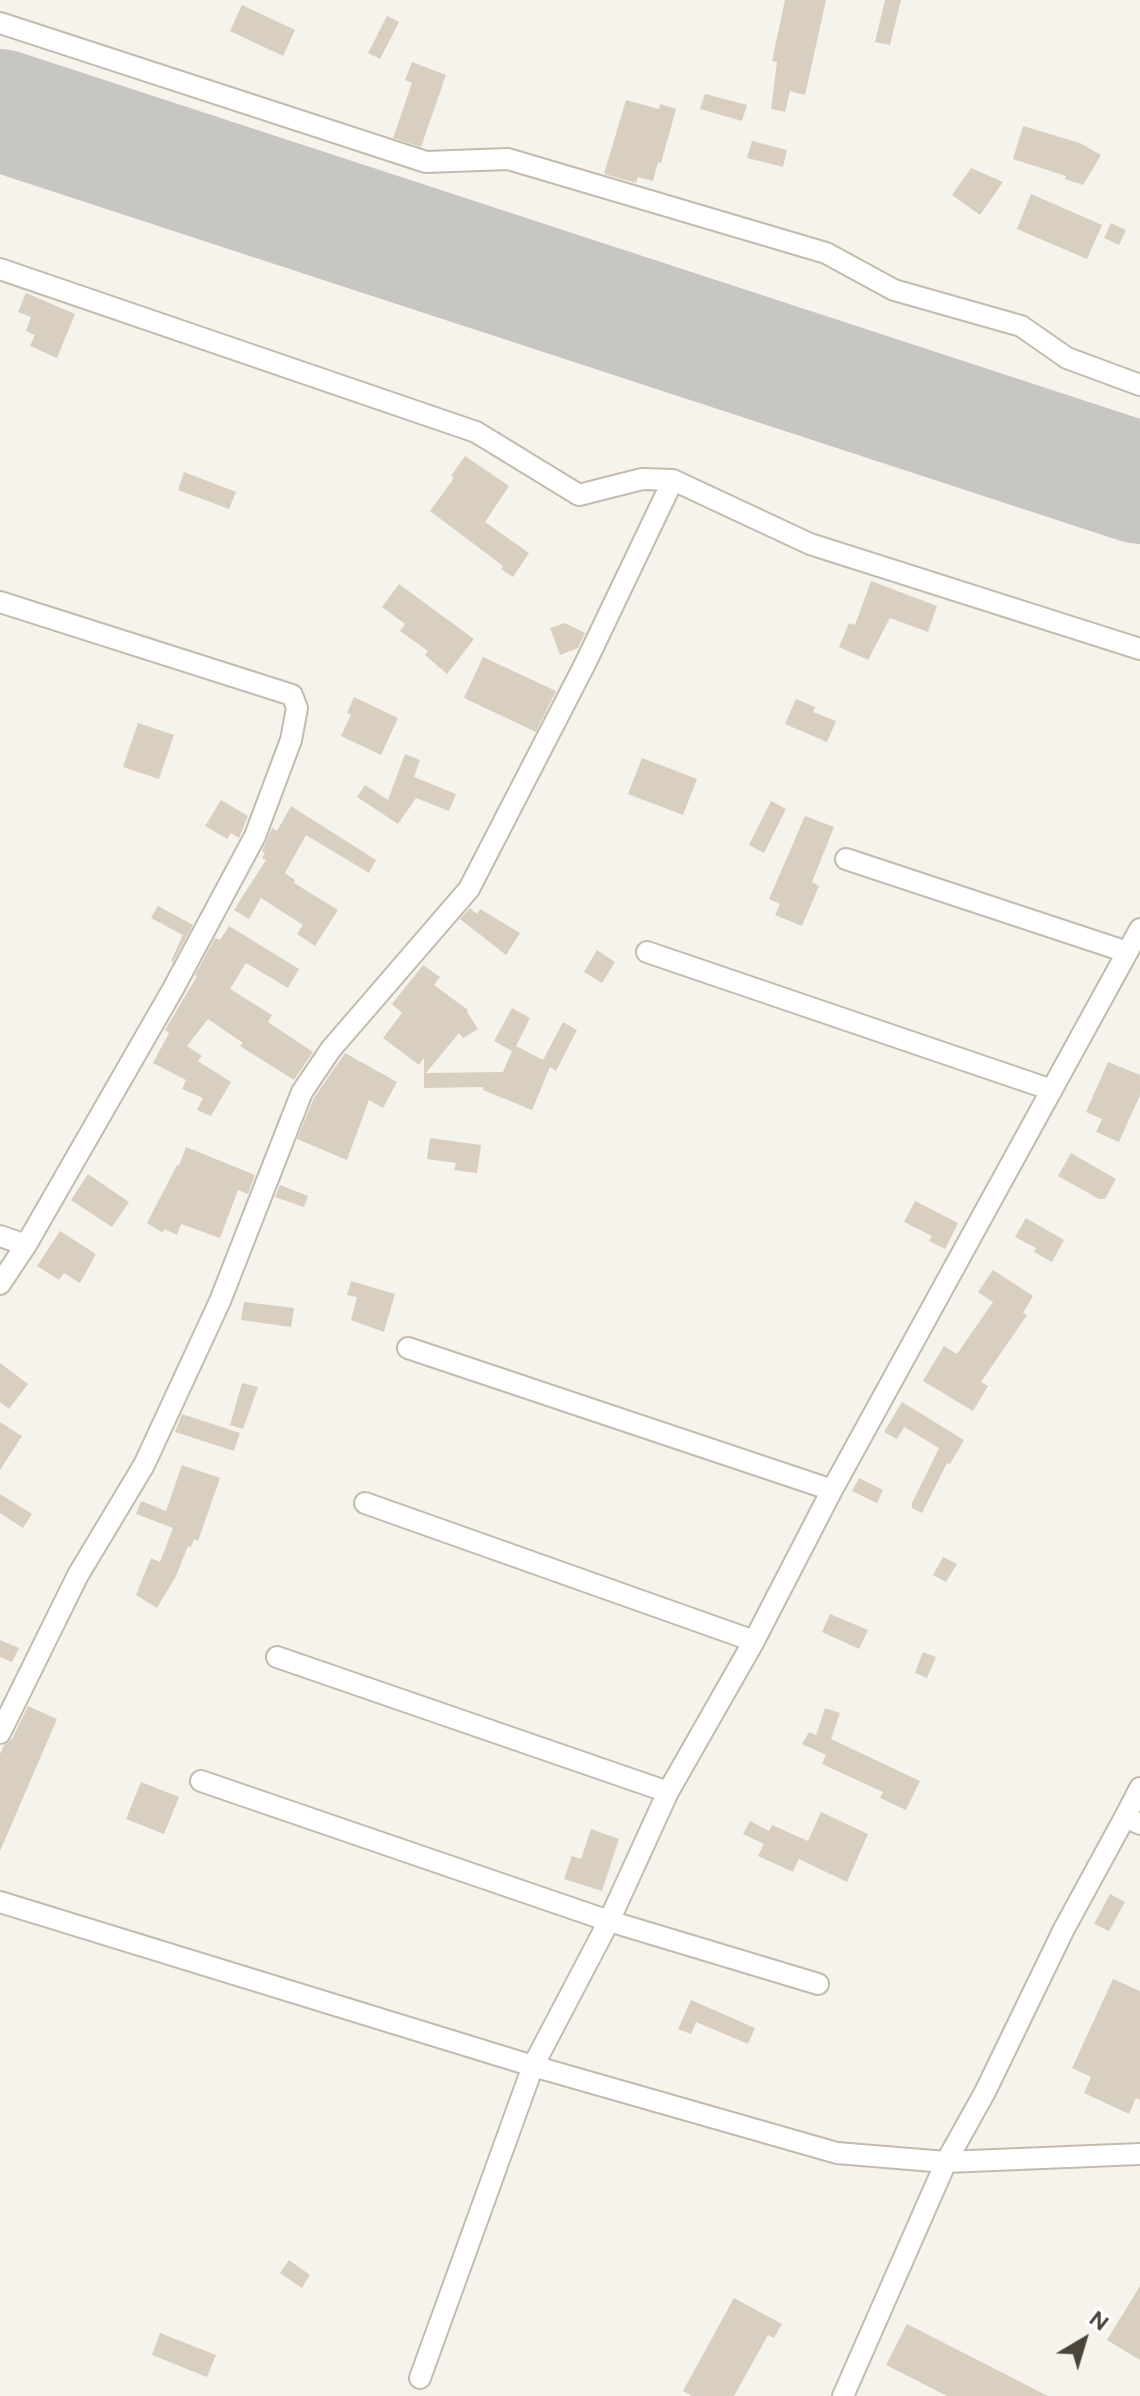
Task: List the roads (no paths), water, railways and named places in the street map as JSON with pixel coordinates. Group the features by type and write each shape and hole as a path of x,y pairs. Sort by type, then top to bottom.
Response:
{"street":[{"path":"0,23 426,162 508,159 826,253 894,290 1021,326 1067,358 1140,385"},
{"path":"0,269 476,432 579,495 642,479 673,480 810,544 1140,649"},
{"path":"0,1733 78,1575 144,1465 220,1301 302,1092 331,1049 469,889 585,664 673,480"},
{"path":"0,602 292,695 297,708 291,740 255,836 173,989 26,1245 0,1284"},
{"path":"846,859 1127,952"},
{"path":"420,2378 533,2066 609,1921 668,1792 754,1641 832,1490 1140,929"},
{"path":"647,952 1052,1090"},
{"path":"0,1236 26,1245"},
{"path":"408,1348 832,1490"},
{"path":"365,1503 754,1641"},
{"path":"277,1657 668,1792"},
{"path":"201,1781 609,1921 818,1984"},
{"path":"843,2396 946,2162 985,2092 1064,1929 1133,1820 1140,1788"},
{"path":"0,1902 533,2066 837,2153 946,2162 1140,2154"}]}
